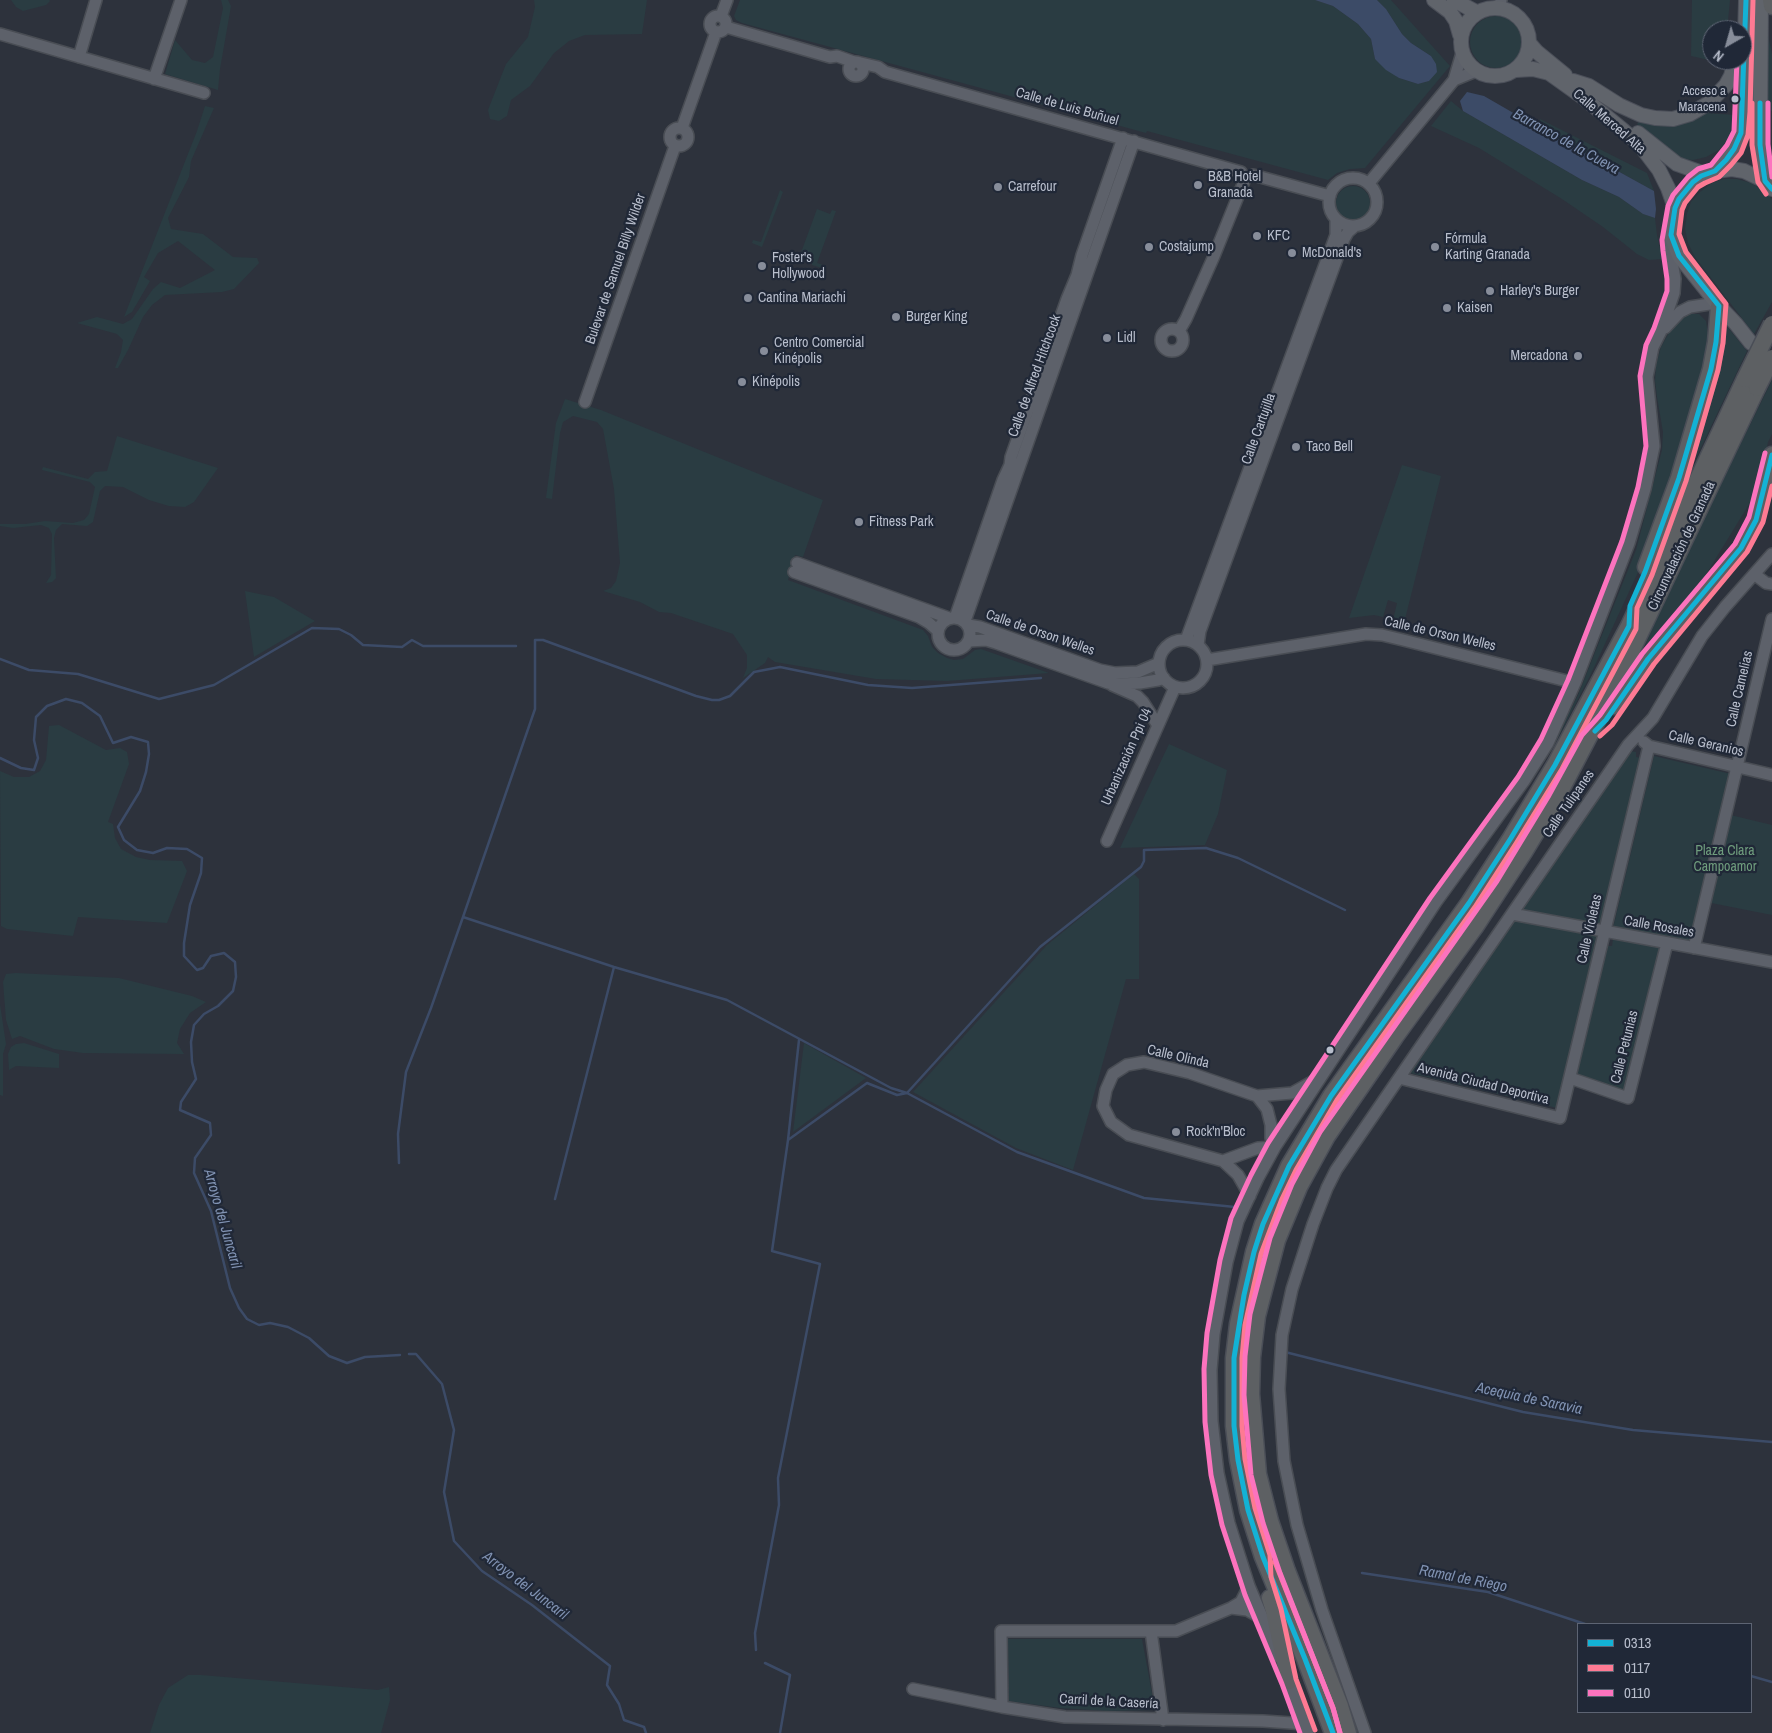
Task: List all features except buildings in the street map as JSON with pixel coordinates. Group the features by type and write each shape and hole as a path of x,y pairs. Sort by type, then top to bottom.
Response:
{"highway":[{"path":"1771,0 1772,6"},
{"path":"1629,626 1630,606 1645,572 1679,478 1711,369 1716,342 1717,305"},
{"name":"Circunvalación de Granada","path":"1348,1733 1340,1706 1287,1571 1270,1521 1258,1474 1251,1394 1252,1366 1257,1316 1277,1240 1288,1212 1327,1136 1503,885 1555,801 1642,631 1751,383 1772,324"},
{"name":"Circunvalación de Granada","path":"1333,1733 1263,1557 1248,1510 1238,1460 1234,1426 1234,1358 1238,1324 1254,1252 1263,1224 1289,1166 1331,1096 1469,902 1516,831 1559,758 1629,626 1751,383 1772,358"},
{"path":"1588,739 1606,720 1648,659 1741,548 1756,520 1768,482 1772,455"},
{"path":"1263,1557 1264,1578 1274,1611 1289,1680"}],"main road":[{"path":"1434,0 1450,12 1456,21 1462,53 1468,64 1476,71 1492,76 1506,75 1516,70 1528,52 1530,44 1523,22 1501,4 1479,11 1465,24 1460,35"},
{"path":"1454,0 1479,11"},
{"path":"1761,0 1760,145 1769,184"},
{"path":"1742,20 1746,6"},
{"path":"1746,6 1741,133 1734,150 1710,172 1693,182 1685,191 1675,208 1671,235 1679,256 1717,305 1736,324 1751,344"},
{"name":"Calle Merced Alta","path":"1530,44 1553,66 1668,158 1677,164 1710,172"},
{"name":"Calle Merced Alta","path":"1516,70 1532,69 1549,73 1584,98 1624,131 1640,145 1659,170 1675,208"},
{"path":"1573,81 1589,86 1619,105 1641,115 1673,119 1690,114 1709,103 1726,85 1732,70"},
{"path":"1710,172 1732,169 1744,171 1769,184"}],"street":[{"path":"79,57 96,0"},
{"path":"154,79 181,0"},
{"path":"721,25 727,0"},
{"path":"1468,0 1479,11"},
{"name":"Calle de Luis Buñuel","path":"721,25 830,56 836,56 856,67 885,72 1129,140 1246,175 1330,196"},
{"name":"Bulevar de Samuel Billy Wilder","path":"585,402 675,146 670,142 670,132 675,128 682,128 721,25"},
{"path":"0,34 204,93"},
{"path":"1369,183 1454,80 1462,53"},
{"path":"1454,80 1476,71"},
{"name":"Calle de Alfred Hitchcock","path":"959,621 1003,480 1072,284 1077,275 1082,255 1129,140"},
{"path":"1179,331 1210,265 1246,175"},
{"path":"1357,177 1369,183 1376,192 1378,201 1374,215 1368,221 1355,226 1342,223 1336,219 1330,208 1330,196 1337,184 1343,180 1357,177"},
{"name":"Calle Cartujilla","path":"1186,640 1336,235 1336,219"},
{"name":"Calle Cartujilla","path":"1198,645 1200,631 1344,239 1355,226"},
{"path":"1306,1728 1289,1680 1250,1590 1230,1523 1218,1473 1212,1421 1211,1370 1214,1334 1227,1262 1238,1221 1275,1147 1436,902 1524,781 1548,742 1575,683 1629,543 1645,489 1654,446 1647,377 1653,347 1662,331 1674,292 1675,279 1670,250 1671,235"},
{"path":"1662,331 1686,309 1717,305"},
{"name":"Calle Tulipanes","path":"1366,1733 1322,1610 1296,1525 1284,1461 1279,1389 1280,1362 1282,1335 1292,1289 1327,1188 1336,1170 1628,745 1653,718 1702,636 1771,556"},
{"name":"Calle de Orson Welles","path":"795,568 959,621 980,626 1100,670 1115,673 1138,672 1160,663"},
{"name":"Calle de Orson Welles","path":"808,572 919,617 938,631"},
{"path":"1754,574 1766,583 1772,584"},
{"name":"Calle Camelias","path":"1737,767 1772,619"},
{"path":"959,621 970,636 969,642 966,646 957,650 947,649 939,641 938,631 942,623 959,621"},
{"name":"Calle de Orson Welles","path":"1207,660 1366,634 1382,635 1575,683"},
{"name":"Calle de Orson Welles","path":"969,642 986,640 1108,683 1136,696 1143,702 1157,724"},
{"path":"1186,640 1198,645 1204,652 1207,660 1206,671 1196,684 1186,688 1175,686 1164,678 1160,671 1160,657 1166,648 1175,641 1186,640"},
{"name":"Calle de Orson Welles","path":"1108,683 1140,683 1164,678"},
{"name":"Urbanización Ppi 04","path":"1106,840 1175,686"},
{"name":"Calle Geranios","path":"1637,736 1649,746 1772,775"},
{"name":"Calle Violetas","path":"1560,1118 1649,746"},
{"path":"1694,948 1737,767"},
{"name":"Calle Rosales","path":"1512,914 1772,962"},
{"name":"Calle Petunias","path":"1570,1078 1628,1098 1667,943"},
{"name":"Calle Olinda","path":"1223,1161 1129,1135 1111,1122 1103,1106 1106,1090 1113,1074 1127,1065 1144,1062 1190,1073 1258,1096 1292,1093 1321,1078"},
{"name":"Avenida Ciudad Deportiva","path":"1399,1078 1560,1118"},
{"path":"1258,1096 1267,1109 1271,1125 1271,1138 1275,1147"},
{"path":"1250,1196 1238,1175 1223,1161 1258,1148 1275,1147"},
{"path":"1002,1707 1001,1631 1176,1631 1231,1608 1241,1602 1250,1590"},
{"path":"1231,1608 1247,1610 1262,1618"},
{"path":"1151,1631 1163,1720"},
{"name":"Carril de la Casería","path":"913,1689 1002,1707 1065,1717 1263,1721 1306,1728"}],"green space":[{"path":"11,0 50,1 46,5 23,11 16,7"},
{"path":"221,0 228,0 231,6 218,90 165,74 175,40 192,60 205,63 213,57 223,8"},
{"path":"534,0 647,0 642,34 585,35 569,41 554,53 530,86 511,100 507,116 499,121 490,119 488,110 506,64 528,37 535,7"},
{"path":"740,0 1315,0 1333,6 1358,24 1371,39 1375,59 1399,78 1418,84 1429,81 1431,56 1411,43 1402,34 1386,9 1377,0 1391,0 1450,66 1365,168 1350,169 1337,173 1328,180 1147,131 1146,133 742,23 736,20 734,16"},
{"path":"1692,0 1730,0 1728,20 1702,20 1702,58 1691,56"},
{"path":"1496,16 1510,20 1518,28 1522,42 1518,56 1510,64 1496,68 1482,64 1474,56 1470,42 1474,28 1482,20"},
{"path":"1768,35 1772,54 1772,111 1766,110 1766,36"},
{"path":"1451,101 1463,111 1582,180 1619,197 1643,214 1655,218 1662,259 1649,260 1637,254 1603,227 1562,199 1479,148 1431,126"},
{"path":"205,106 214,108 191,161 189,177 168,218 171,229 203,234 233,257 257,258 259,263 234,289 222,292 165,295 152,305 143,317 128,350 118,368 115,368 123,340 117,334 77,323 97,317 123,324 132,319 153,289 161,282 180,288 215,270 178,241 158,253 144,277 150,281 132,312 124,317"},
{"path":"1705,113 1736,115 1733,129 1727,141 1719,150 1706,157 1693,160 1682,159 1637,124 1639,122 1653,123"},
{"path":"1540,119 1647,173 1654,191 1536,126"},
{"path":"1724,179 1737,179 1751,183 1772,199 1772,302 1754,334 1695,257 1688,243 1685,229 1691,202 1712,183"},
{"path":"1353,186 1360,187 1365,191 1369,196 1369,210 1365,215 1360,219 1353,220 1346,219 1341,215 1337,210 1336,203 1337,196 1341,191 1346,187"},
{"path":"780,190 783,192 762,247 752,243 753,240 761,242"},
{"path":"817,209 830,214 832,210 836,211 817,263 823,265 822,268 799,258"},
{"path":"1689,314 1699,314 1706,321 1708,334 1707,349 1672,480 1640,568 1591,674 1551,752 1549,751 1578,695 1636,550 1662,450 1663,432 1655,381 1656,365 1661,347 1670,331 1679,320"},
{"path":"1725,324 1747,351 1677,498 1695,450 1723,358 1726,338"},
{"path":"1772,380 1772,434 1768,442 1760,481 1751,501 1705,576 1643,652 1651,631 1714,498"},
{"path":"565,399 601,410 823,500 803,557 795,555 788,580 923,630 928,636 932,647 947,658 954,660 963,659 975,650 981,649 1049,673 947,681 876,679 775,662 768,657 765,663 743,678 747,668 747,655 733,634 671,613 659,612 640,602 603,591 611,588 616,581 620,563 614,489 603,429 597,422 573,416 563,422 552,499 546,498 556,423"},
{"path":"117,436 218,468 194,502 185,507 169,506 149,500 123,487 105,486 100,491 93,522 87,526 62,524 56,530 54,538 56,578 52,582 46,583 51,575 52,534 49,528 41,525 13,528 0,526 0,524 25,524 45,521 73,523 84,520 89,514 95,487 90,482 42,470 43,467 88,479 95,472 107,471"},
{"path":"1402,465 1441,476 1404,623 1393,620 1397,603 1388,600 1383,617 1374,615 1349,618"},
{"path":"245,591 274,597 315,621 254,657"},
{"path":"59,725 106,750 120,748 127,752 129,764 108,822 113,824 115,838 121,849 136,857 150,860 182,861 187,871 167,923 78,917 73,936 7,929 1,926 0,771 14,777 29,777 40,771 46,760 49,726"},
{"path":"1169,744 1227,770 1218,814 1205,845 1120,848"},
{"path":"1630,751 1636,752 1636,757 1642,758 1601,925 1521,911"},
{"name":"Plaza Clara Campoamor","path":"1654,756 1731,774 1722,813 1772,825 1772,915 1701,901 1692,941 1613,928"},
{"path":"1134,874 1139,879 1139,979 1126,979 1073,1170 1016,1148 913,1092 1047,945"},
{"path":"1514,920 1599,937 1557,1108 1410,1073"},
{"path":"1613,939 1661,947 1624,1092 1577,1075 1608,946 1612,946"},
{"path":"6,974 119,978 192,996 206,1002 190,1013 180,1029 177,1043 184,1054 83,1053 54,1049 20,1036 12,1039 6,1020 3,982"},
{"path":"0,1004 6,1044 3,1054 3,1096 0,1095"},
{"path":"24,1043 59,1054 59,1068 16,1066 9,1070 8,1054 11,1047"},
{"path":"804,1043 866,1078 793,1132"},
{"path":"1008,1639 1142,1639 1155,1710 1107,1711 1060,1708 1009,1701"},
{"path":"188,1675 378,1690 389,1687 390,1700 381,1733 150,1733 159,1705 168,1688"}],"water":[{"path":"1315,0 1377,0 1386,9 1402,34 1411,43 1431,56 1436,64 1437,72 1429,81 1418,84 1399,78 1386,70 1375,59 1371,39 1358,24 1333,6"},
{"path":"1467,92 1484,96 1654,191 1655,218 1643,214 1619,197 1582,180 1463,111 1460,101"}],"waterway":[{"path":"0,659 29,670 78,674 159,699 214,685 312,628 339,629 351,635 363,645 402,647 412,640 423,646 516,646"},
{"path":"1041,678 912,688 868,685 780,667 754,672 730,696 719,700 712,700 696,696 543,640 535,640 535,709 463,917 614,967 727,1000 891,1088 907,1093 1017,1152 1144,1198 1235,1207"},
{"name":"Arroyo del Juncaril","path":"0,758 21,768 34,770 38,758 34,740 36,717 47,706 66,699 82,703 100,716 113,743 131,737 148,742 149,754 140,791 118,827 124,840 137,850 153,853 167,848 187,849 202,858 201,873 190,905 184,943 184,956 197,970 203,968 211,956 224,953 235,962 236,977 233,991 218,1006 204,1014 194,1025 191,1042 192,1062 196,1079 181,1102 180,1110 210,1123 211,1135 195,1158 194,1173 211,1211 230,1288 239,1308 247,1319 259,1325 270,1323 288,1327 309,1338 329,1356 347,1363 365,1357 400,1355"},
{"path":"788,1140 867,1083 897,1095 907,1093 1040,947 1141,867 1144,861 1144,850 1206,848 1238,858 1345,910"},
{"path":"399,1163 398,1134 406,1072 463,917"},
{"path":"555,1199 614,967"},
{"path":"756,1650 755,1633 779,1505 778,1478 820,1264 772,1251 788,1140 799,1040"},
{"name":"Acequia de Saravia","path":"1285,1352 1523,1412 1633,1430 1772,1442"},
{"name":"Arroyo del Juncaril","path":"409,1354 416,1354 442,1384 454,1430 444,1492 454,1541 482,1571 532,1605 610,1666 607,1685 619,1704 624,1720 644,1727 646,1733"},
{"name":"Ramal de Riego","path":"1362,1573 1488,1592 1582,1623"},
{"path":"765,1663 790,1675 780,1733"},
{"name":"Ramal de Riego","path":"1752,1676 1772,1682"}],"transit line":[{"name":"0313","path":"1333,1733 1263,1557 1248,1510 1238,1460 1234,1426 1234,1358 1244,1295 1254,1252 1263,1224 1289,1166 1331,1096 1469,903 1511,838 1555,765 1629,626 1630,606 1645,572 1679,478 1711,369 1716,342 1719,306 1679,256 1671,235 1675,208 1679,199 1693,182 1701,176 1715,171 1726,160 1734,149 1741,133 1746,0"},
{"name":"0117","path":"1315,1730 1296,1679 1281,1609 1271,1577 1270,1555 1255,1508 1245,1459 1242,1426 1242,1358 1245,1325 1261,1254 1282,1199 1296,1170 1337,1100 1475,907 1517,842 1562,769 1636,629 1637,608 1652,575 1686,481 1718,370 1723,343 1726,304 1686,252 1679,234 1682,210 1685,203 1698,187 1719,177 1731,165 1741,153 1748,135 1753,0"},
{"name":"0110","path":"1300,1733 1245,1595 1222,1525 1211,1475 1205,1422 1204,1369 1207,1333 1220,1260 1231,1218 1268,1143 1430,898 1518,777 1541,739 1568,680 1622,541 1638,487 1646,446 1640,376 1646,345 1667,291 1662,240 1668,206 1673,195 1688,177 1698,169 1711,165 1727,145 1734,131 1737,70"},
{"name":"0117","path":"1752,103 1752,145 1758,182 1766,194"},
{"name":"0313","path":"1760,103 1760,145 1765,181 1772,189"},
{"name":"0110","path":"1768,103 1768,144 1772,177"},
{"name":"0110","path":"1340,1733 1333,1708 1280,1573 1263,1523 1251,1475 1244,1395 1245,1356 1250,1314 1270,1238 1292,1184 1320,1132 1497,881 1548,797 1582,735 1600,715 1642,654 1735,544 1749,517 1765,453"},
{"name":"0313","path":"1595,731 1606,720 1648,659 1741,548 1756,520 1772,455"},
{"name":"0117","path":"1600,736 1612,725 1654,664 1747,552 1763,522 1772,486"},
{"name":"0117","path":"1275,1562 1333,1708 1340,1733"}],"place":[{"name":"Acceso a Maracena","path":"1735,99"},
{"name":"B&B Hotel Granada","path":"1198,185"},
{"name":"Carrefour","path":"998,187"},
{"name":"KFC","path":"1257,236"},
{"name":"Costajump","path":"1149,247"},
{"name":"Fórmula Karting Granada","path":"1435,247"},
{"name":"McDonald's","path":"1292,253"},
{"name":"Foster's Hollywood","path":"762,266"},
{"name":"Harley's Burger","path":"1490,291"},
{"name":"Cantina Mariachi","path":"748,298"},
{"name":"Kaisen","path":"1447,308"},
{"name":"Burger King","path":"896,317"},
{"name":"Lidl","path":"1107,338"},
{"name":"Centro Comercial Kinépolis","path":"764,351"},
{"name":"Mercadona","path":"1578,356"},
{"name":"Kinépolis","path":"742,382"},
{"name":"Taco Bell","path":"1296,447"},
{"name":"Fitness Park","path":"859,522"},
{"name":"Rock'n'Bloc","path":"1176,1132"}],"water label":[{"name":"Barranco de la Cueva","path":"1566,142"}]}
